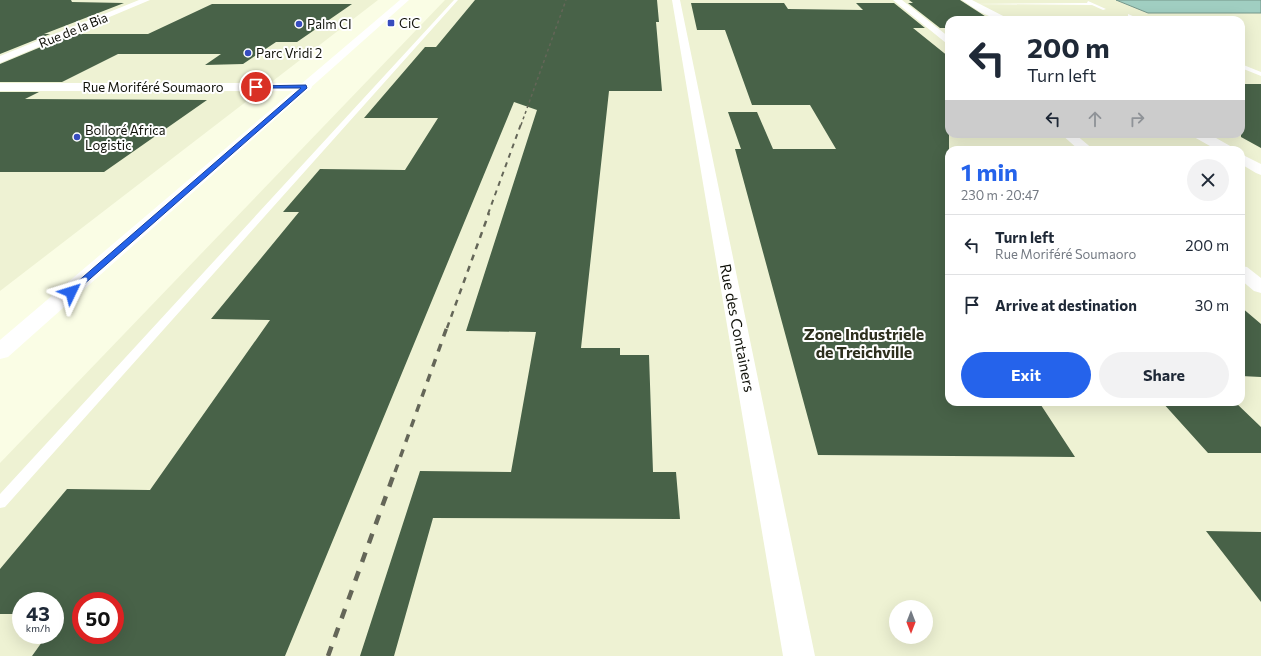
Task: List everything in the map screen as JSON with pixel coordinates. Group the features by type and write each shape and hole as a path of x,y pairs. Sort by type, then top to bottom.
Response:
{"main road":[{"path":"0,352 405,0"},
{"path":"975,2 983,10 997,16"},
{"name":"Rue Moriféré Soumaoro","path":"0,87 306,87"},
{"path":"1207,138 1220,146"},
{"path":"1245,160 1261,170"}],"street":[{"name":"Rue de la Bia","path":"0,60 146,0"},
{"name":"Rue des Containers","path":"676,0 799,656"},
{"path":"896,0 945,38"},
{"path":"1072,138 1082,146"},
{"path":"1245,274 1261,287"}],"lane":[{"path":"0,503 456,0"},
{"path":"1084,0 1104,9"},
{"path":"975,2 1094,4"},
{"path":"1245,68 1261,74"}],"shaded area":[{"path":"0,0 378,0 0,291"},
{"path":"445,0 1116,0 1148,13 1261,13 1261,656 0,656 0,463"}],"water":[{"path":"1116,0 1261,0 1261,13 1148,13"}],"building":[{"path":"0,0 71,0 72,2 124,3 44,34 50,34 0,54"},
{"path":"475,0 657,0 659,22 656,22 662,91 609,91 581,348 620,348 620,355 649,355 653,472 676,472 680,519 433,518 394,656 360,656 420,471 511,472 536,332 466,331 537,110 514,102 285,656 32,656 41,644 64,644 64,592 12,592 12,614 0,614 0,569 67,489 150,490 270,320 211,319 299,212 283,212 320,169 405,170 438,118 364,118 425,47 436,47"},
{"path":"909,0 960,0 985,16 945,16 945,28 940,28 908,3 913,3"},
{"path":"691,3 784,3 788,9 863,10 856,3 894,3 925,28 913,28 945,54 945,138 949,138 949,146 945,146 945,406 1042,406 1075,457 818,455 735,149 741,149 728,112 757,112 773,149 836,149 810,105 752,105 725,30 697,30"},
{"path":"212,4 352,4 297,42 276,42 243,64 205,65 221,54 118,54 62,82 0,82 0,64 72,34 148,34"},
{"path":"1245,84 1261,84 1261,148 1243,138 1245,138"},
{"name":"Bolloré Africa Logistic","path":"0,92 39,92 25,99 207,100 104,172 0,172"},
{"path":"1245,310 1261,324 1261,377 1245,376"},
{"path":"1166,406 1239,406 1261,427 1261,453 1208,453"},
{"path":"1206,531 1261,532 1261,602"}],"railway":[{"path":"521,125 566,0"},
{"path":"488,214 521,124"},
{"path":"447,328 489,213"},
{"path":"395,472 447,327"},
{"path":"328,656 395,471"}],"place":[{"name":"CiC","path":"391,23"},
{"name":"Palm CI","path":"299,24"},
{"name":"Parc Vridi 2","path":"248,53"},
{"name":"Bolloré Africa Logistic","path":"77,137"}],"district":[{"name":"Zone Industriele de Treichville","path":"864,343"}],"route":[{"path":"71,292 306,87 256,87"}]}
